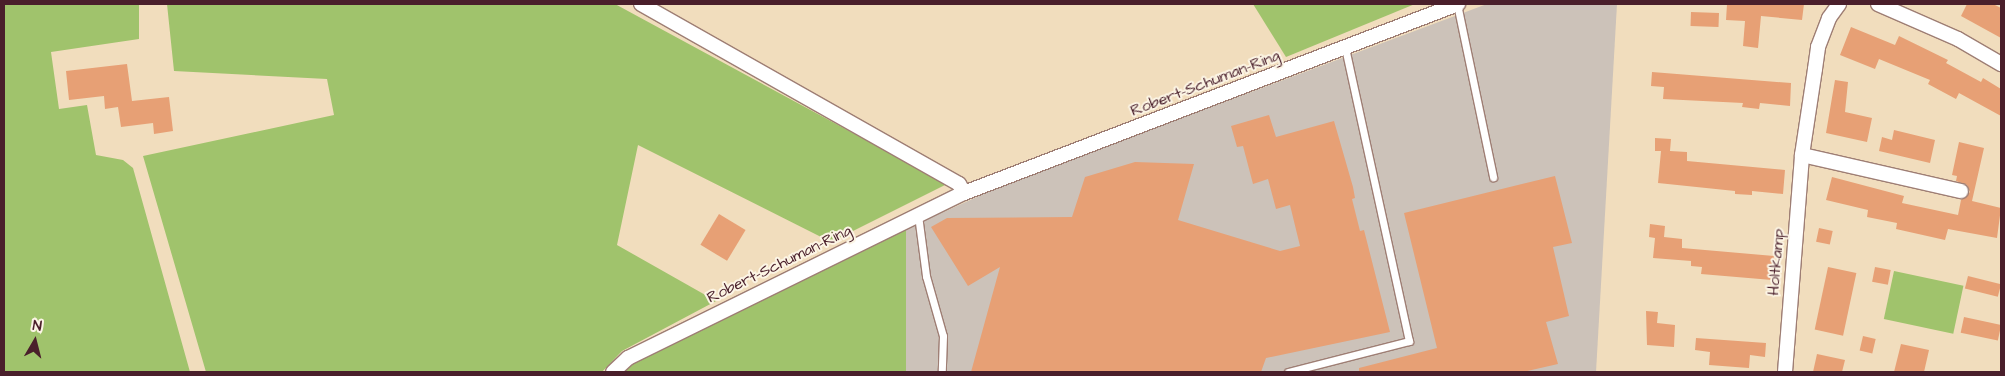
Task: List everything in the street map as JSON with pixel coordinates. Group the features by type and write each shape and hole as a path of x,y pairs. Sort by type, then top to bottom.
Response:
{"street":[{"path":"641,4 959,184 964,193"},
{"name":"Robert-Schuman-Ring","path":"613,372 628,358 964,193 1457,4"},
{"name":"Holtkamp","path":"1785,372 1802,155 1818,47 1830,18 1839,4"},
{"path":"1878,4 1958,39 2001,64"},
{"path":"1802,155 1961,191"}],"lane":[{"path":"1457,4 1493,177"},
{"path":"1288,372 1409,341 1345,48"},
{"path":"918,214 926,276 943,336 942,372"}],"shaded area":[{"path":"1487,4 1617,4 1596,372 906,372 906,229 1008,183"}],"green space":[{"path":"4,4 139,4 139,39 51,52 59,109 87,105 96,155 123,160 133,168 190,372 4,372"},
{"path":"167,4 615,4 947,184 831,242 638,145 617,245 716,301 622,351 602,372 206,372 143,156 334,115 327,79 174,71"},
{"path":"1253,4 1415,4 1286,57"},
{"path":"906,229 906,372 624,372 633,364"},
{"path":"1894,271 1963,286 1953,334 1884,319"}],"building":[{"path":"1727,4 1804,4 1802,20 1761,16 1758,48 1743,46 1745,21 1726,20"},
{"path":"1967,4 1993,4 2001,8 2001,38 1961,16"},
{"path":"1691,12 1719,13 1718,27 1691,26"},
{"path":"1851,27 1895,45 1899,36 1948,60 1946,63 1981,82 1983,78 2001,89 2001,116 1959,93 1956,99 1928,84 1930,80 1879,59 1875,69 1840,55"},
{"path":"127,64 132,101 169,97 173,131 154,134 153,123 121,127 118,107 105,109 104,96 69,100 66,71"},
{"path":"1652,72 1791,83 1790,106 1760,103 1759,109 1742,107 1743,103 1663,99 1664,87 1651,86"},
{"path":"1835,80 1848,82 1845,112 1872,118 1867,142 1826,133"},
{"path":"1269,115 1276,137 1334,121 1353,187 1355,198 1352,199 1360,231 1364,230 1390,332 1266,358 1261,372 971,372 1000,267 968,286 931,227 947,218 1072,217 1085,177 1135,162 1194,164 1178,220 1280,251 1300,246 1290,205 1276,209 1268,179 1253,184 1243,146 1237,147 1231,126"},
{"path":"1894,130 1935,140 1930,163 1879,151 1882,137 1892,140"},
{"path":"1655,138 1671,139 1670,151 1687,152 1687,161 1785,170 1783,194 1752,191 1752,195 1735,194 1735,191 1658,183 1661,151 1655,151"},
{"path":"1959,142 1984,148 1972,201 2001,208 1997,238 1948,229 1945,240 1896,229 1897,223 1867,217 1868,210 1826,200 1832,177 1904,196 1902,203 1958,215 1961,200 1970,192 1967,185 1956,181 1957,176 1952,175"},
{"path":"1555,176 1572,243 1553,247 1569,316 1546,322 1558,364 1523,372 1359,372 1359,368 1437,348 1404,213"},
{"path":"719,214 746,230 727,261 700,245"},
{"path":"1650,224 1665,226 1664,237 1682,239 1682,248 1774,256 1772,280 1701,274 1702,267 1691,266 1691,261 1653,258 1655,238 1649,237"},
{"path":"1819,228 1833,231 1830,245 1816,242"},
{"path":"1828,267 1856,273 1843,336 1815,330"},
{"path":"1875,267 1891,270 1888,285 1872,282"},
{"path":"1968,276 2001,284 1998,297 1965,289"},
{"path":"1646,311 1658,312 1657,323 1675,325 1674,347 1647,345"},
{"path":"1964,317 2001,325 1998,341 1961,333"},
{"path":"1863,336 1876,339 1872,354 1860,351"},
{"path":"1696,338 1766,343 1765,357 1750,355 1749,368 1709,365 1710,352 1695,350"},
{"path":"1901,344 1929,350 1924,372 1894,372"},
{"path":"1817,354 1845,360 1842,372 1813,372"}]}
